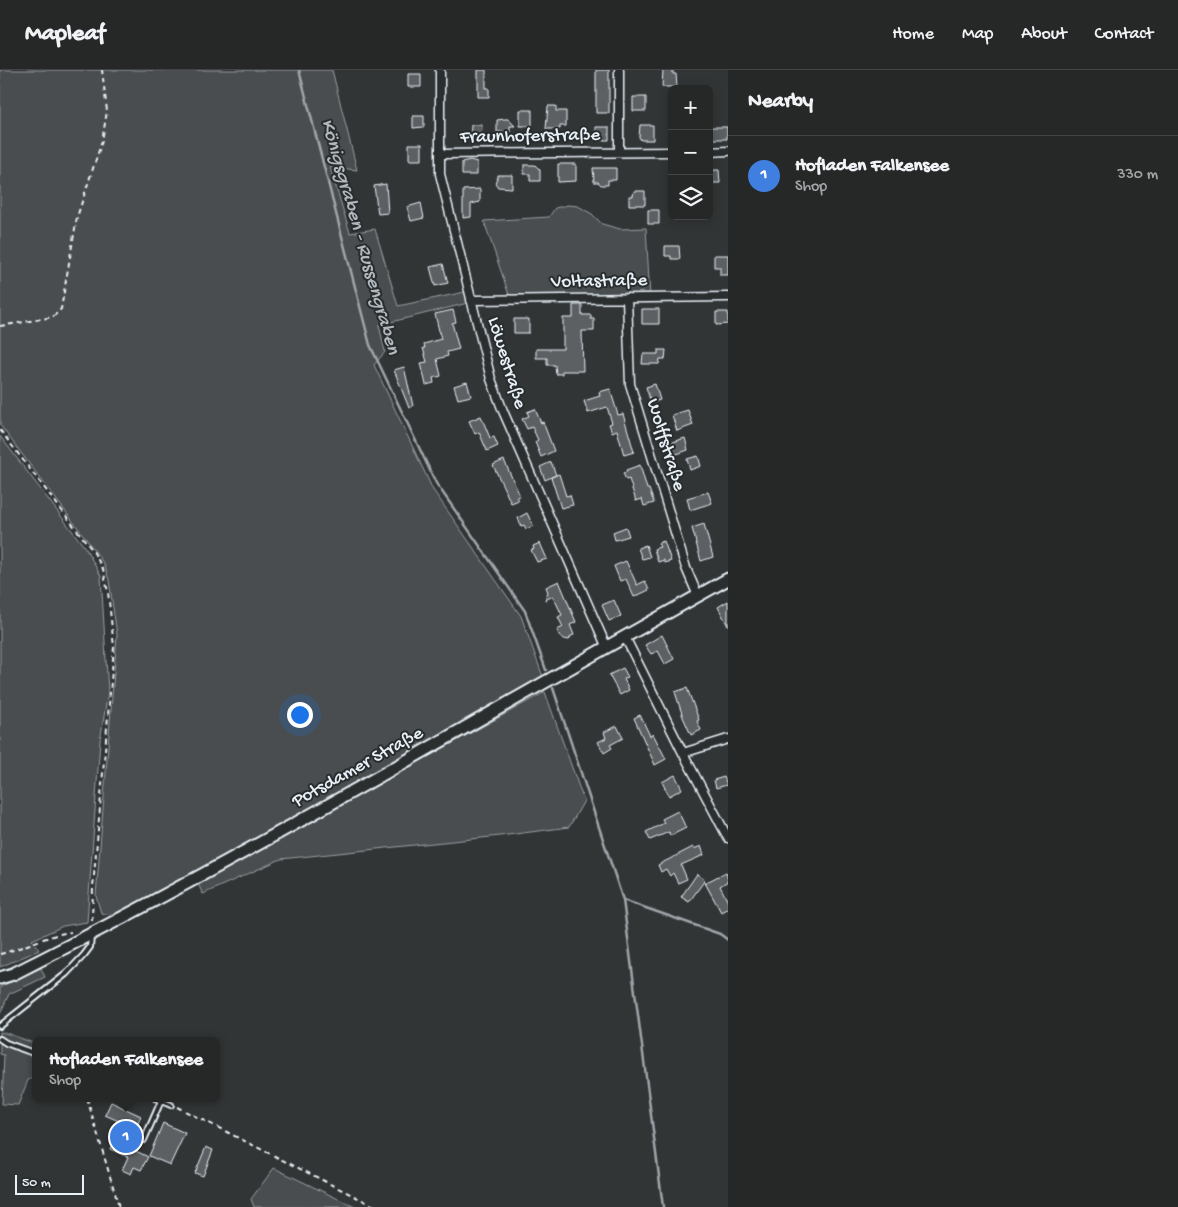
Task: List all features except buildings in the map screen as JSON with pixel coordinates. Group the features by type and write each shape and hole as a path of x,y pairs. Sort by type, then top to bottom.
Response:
{"street":[{"name":"Löwestraße","path":"440,70 440,174 491,379 503,411 607,648"},
{"name":"Fraunhoferstraße","path":"619,70 619,152"},
{"path":"713,152 728,151"},
{"name":"Fraunhoferstraße","path":"440,154 668,152"},
{"name":"Voltastraße","path":"471,300 728,297"},
{"name":"Wolffstraße","path":"627,298 630,384 686,568 698,596"},
{"name":"Potsdamer Straße","path":"0,978 13,974 91,934 314,814 728,580"},
{"path":"625,637 728,838"},
{"path":"683,752 728,739"}],"lane":[{"path":"0,1026 66,974 90,947 91,934"},
{"path":"0,1040 32,1052"},
{"path":"144,1140 160,1102"},
{"path":"165,1102 172,1105"}],"path":[{"path":"0,326 53,317 61,309 77,217 102,141 106,121 107,111 102,70"},
{"path":"0,430 93,551 103,569 108,592 114,647 93,887 91,934"},
{"path":"0,954 73,931"},
{"path":"88,1102 119,1207"},
{"path":"172,1105 376,1207"}],"shaded area":[{"path":"0,70 332,70 357,170 330,167 350,233 375,229 398,306 465,292 468,303 379,325 385,352 374,365 433,490 521,616 543,677 275,830 112,915 101,913 96,896 117,635 109,580 104,564 0,425"},
{"path":"568,205 578,206 592,214 602,224 620,229 646,228 650,297 510,298 484,221 549,217 555,208"},
{"path":"0,436 86,549 101,576 108,692 100,741 87,922 63,926 32,940 39,950 0,967"},
{"path":"545,692 584,801 569,827 281,859 203,894 198,884"},
{"path":"41,968 45,977 9,994 0,1014 0,987"},
{"path":"0,1032 32,1043 32,1078 28,1080 18,1105 2,1104 4,1055 0,1054"},
{"path":"274,1168 355,1207 254,1207 251,1199"}],"waterway":[{"name":"Königsgraben - Russengraben","path":"299,70 370,345 436,483 525,611 546,670"},
{"path":"553,688 623,900 663,1207"},
{"path":"623,900 720,934 728,940"}],"place":[{"name":"Hofladen Falkensee","path":"126,1137"}]}
